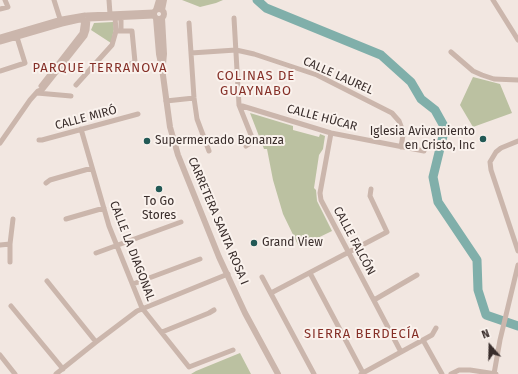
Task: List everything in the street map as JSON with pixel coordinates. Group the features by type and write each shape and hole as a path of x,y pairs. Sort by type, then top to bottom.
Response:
{"street":[{"path":"0,9 8,7 5,0"},
{"path":"54,0 61,22"},
{"path":"109,0 110,14"},
{"name":"CARRETERA SANTA ROSA I","path":"159,0 157,14 164,54 162,68 170,127 178,155 245,313 278,374"},
{"name":"CARRETERA SANTA ROSA I","path":"157,14 164,0"},
{"path":"494,0 518,40"},
{"path":"0,42 17,35 61,22 86,17 110,14 157,14"},
{"path":"86,17 118,17 157,14"},
{"path":"0,143 27,104 38,92 43,89 85,36 87,30 86,17"},
{"path":"76,85 112,45 119,31 118,17"},
{"path":"234,18 239,106 251,135 249,144 246,146"},
{"path":"189,23 196,119 209,151"},
{"path":"119,31 132,31 135,62 121,68"},
{"path":"0,38 17,35"},
{"path":"0,71 25,63 17,35"},
{"name":"CALLE LAUREL","path":"192,53 236,50 254,54 317,75 392,113 399,121 403,135 401,147"},
{"path":"451,52 467,66 478,73 494,79 518,80"},
{"path":"38,92 71,96"},
{"path":"166,100 194,98"},
{"name":"CALLE HÚCAR","path":"239,106 330,133 424,151"},
{"name":"CALLE MIRÓ","path":"39,140 138,114"},
{"name":"CALLE LA DIAGONAL","path":"81,129 104,208 117,246 142,308 189,367 233,350"},
{"name":"CALLE FALCÓN","path":"330,133 320,193 321,200 401,352"},
{"path":"518,141 501,148 496,152 490,162 491,170 518,251"},
{"path":"46,183 50,180 92,168"},
{"path":"271,293 387,232 370,196 371,189"},
{"path":"66,219 104,208"},
{"path":"10,262 10,244 13,219"},
{"path":"96,254 181,222"},
{"path":"0,245 10,244"},
{"path":"133,284 200,259"},
{"path":"451,374 459,370 470,370 495,374 500,340 518,265"},
{"path":"310,273 361,373 432,335 436,328"},
{"path":"56,374 142,308 228,274"},
{"path":"374,300 417,276"},
{"path":"262,277 314,374"},
{"path":"47,282 96,342"},
{"path":"11,306 63,368"},
{"path":"162,332 214,310"},
{"path":"423,340 442,374"},
{"path":"0,355 15,374"}],"green space":[{"path":"182,0 223,0 200,7"},
{"path":"113,22 114,29 111,43 91,30 94,23"},
{"path":"473,77 500,84 512,113 473,127 460,105"},
{"path":"250,113 293,126 293,130 319,137 320,134 325,136 323,149 319,155 314,188 316,190 317,201 332,231 299,247 283,214 273,180 267,149 264,149"},
{"path":"240,353 251,374 191,374 196,371"}],"waterway":[{"path":"257,0 266,8 381,55 411,82 421,99 435,110 445,128 433,177 438,202 477,260 478,290 486,315 518,326"}],"place":[{"name":"Iglesia Avivamiento en Cristo, Inc","path":"483,139"},
{"name":"Supermercado Bonanza","path":"147,141"},
{"name":"To Go Stores","path":"159,189"},
{"name":"Grand View","path":"254,243"}],"district":[{"name":"PARQUE TERRANOVA","path":"100,68"},
{"name":"COLINAS DE GUAYNABO","path":"256,84"},
{"name":"SIERRA BERDECÍA","path":"362,334"}]}
